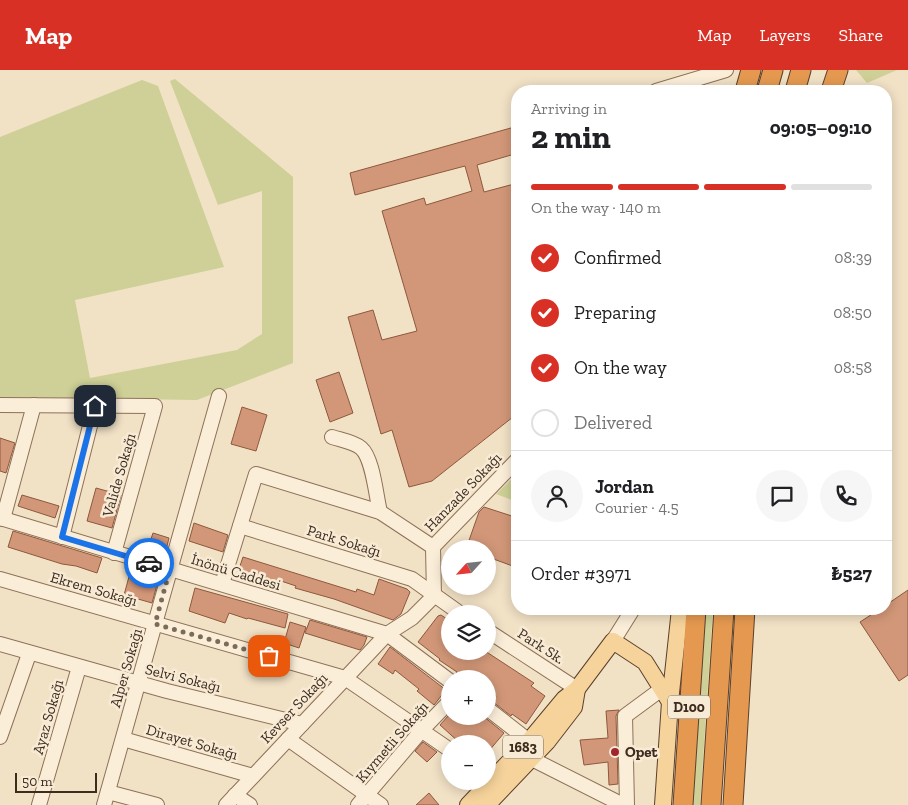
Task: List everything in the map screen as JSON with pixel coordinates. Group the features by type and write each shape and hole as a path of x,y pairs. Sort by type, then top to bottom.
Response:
{"highway":[{"path":"739,85 747,70"},
{"path":"746,85 747,70"},
{"path":"769,85 772,70"},
{"path":"796,85 800,70"},
{"name":"D100","path":"683,805 696,615"},
{"name":"D100","path":"711,805 724,615"},
{"path":"733,805 745,615"}],"main road":[{"path":"663,805 666,695 679,615"},
{"path":"577,688 613,641 645,662 666,695"},
{"name":"1683","path":"496,772 529,740 564,699 577,688"},
{"name":"1683","path":"486,805 532,759 574,707 577,688"},
{"name":"1683","path":"468,805 480,790"}],"street":[{"path":"676,85 726,70"},
{"name":"Alper Sokağı","path":"106,799 219,396"},
{"path":"0,405 95,406 62,537"},
{"path":"2,519 34,405"},
{"name":"Valide Sokağı","path":"95,406 154,406 114,553"},
{"path":"332,437 354,444 366,453 380,512"},
{"name":"Hanzade Sokağı","path":"433,547 511,466"},
{"path":"222,584 256,474 380,512 433,547 434,596 448,605"},
{"name":"İnönü Caddesi","path":"2,519 387,634 441,674"},
{"name":"Park Sokağı","path":"240,526 412,580 434,596"},
{"name":"Ekrem Sokağı","path":"0,579 345,678 441,744"},
{"name":"Kevser Sokağı","path":"226,805 387,634 412,618 434,596"},
{"path":"613,641 629,615"},
{"name":"Park Sk.","path":"496,636 577,688"},
{"name":"Selvi Sokağı","path":"0,644 29,654 138,683 302,724"},
{"path":"0,737 29,654"},
{"name":"Ayaz Sokağı","path":"39,805 79,667"},
{"path":"627,805 625,716 666,695"},
{"name":"Kıymetli Sokağı","path":"363,800 441,710"},
{"path":"496,715 529,740"},
{"name":"Dirayet Sokağı","path":"123,739 253,776"},
{"path":"288,739 363,800 381,805"},
{"path":"532,759 623,805"},
{"path":"235,795 250,805"},
{"path":"106,799 156,805"}],"green space":[{"path":"856,70 897,70 867,83"},
{"path":"175,79 293,177 293,363 197,400 0,397 0,137 142,80 158,86 224,267 75,300 90,378 237,350 262,334 262,191 218,205 170,81"},
{"path":"511,480 511,500 496,494"},
{"path":"706,615 713,615 700,805 693,805"}],"building":[{"path":"511,128 511,155 477,165 484,192 511,185 511,419 432,481 409,487 392,430 381,434 348,317 373,310 382,340 417,331 382,211 424,198 426,205 472,191 465,166 355,195 350,173"},
{"path":"339,372 353,413 330,422 316,380"},
{"path":"242,407 267,415 256,451 231,444"},
{"path":"0,438 15,443 6,473 0,471"},
{"path":"96,488 121,495 112,528 87,521"},
{"path":"22,495 59,506 55,518 18,506"},
{"path":"484,507 511,516 511,565 496,560 496,540 469,540 479,512"},
{"path":"194,523 228,535 223,552 189,541"},
{"path":"13,531 102,558 97,573 8,547"},
{"path":"153,533 169,538 166,550 149,545"},
{"path":"243,557 356,592 357,589 374,595 379,579 407,589 410,592 401,614 393,620 334,599 295,588 296,586 278,580 277,583 238,572"},
{"path":"130,573 158,581 152,603 124,595"},
{"path":"195,588 288,614 285,628 229,613 225,623 189,611"},
{"path":"908,590 908,675 899,681 860,622 871,615 892,615 892,601"},
{"path":"441,615 441,660 496,660 496,658 534,683 531,686 545,696 526,724 512,714 511,716 496,704 496,670 454,670 439,660 418,642 438,616"},
{"path":"310,620 367,637 364,645 360,650 305,633"},
{"path":"290,622 306,627 299,648 284,643"},
{"path":"390,647 441,686 441,696 434,705 417,691 419,689 395,670 393,674 378,664"},
{"path":"619,710 616,716 618,784 609,785 608,762 584,765 580,740 608,738 606,711"},
{"path":"440,725 494,725 504,733 496,742 496,735 451,735"},
{"path":"423,742 437,752 427,762 415,751"},
{"path":"429,793 439,805 416,805"}],"way so far":[{"path":"149,563 170,569 155,624 269,656"}],"place":[{"name":"Opet","path":"615,752"}],"route":[{"path":"95,406 62,537 149,563"}]}
